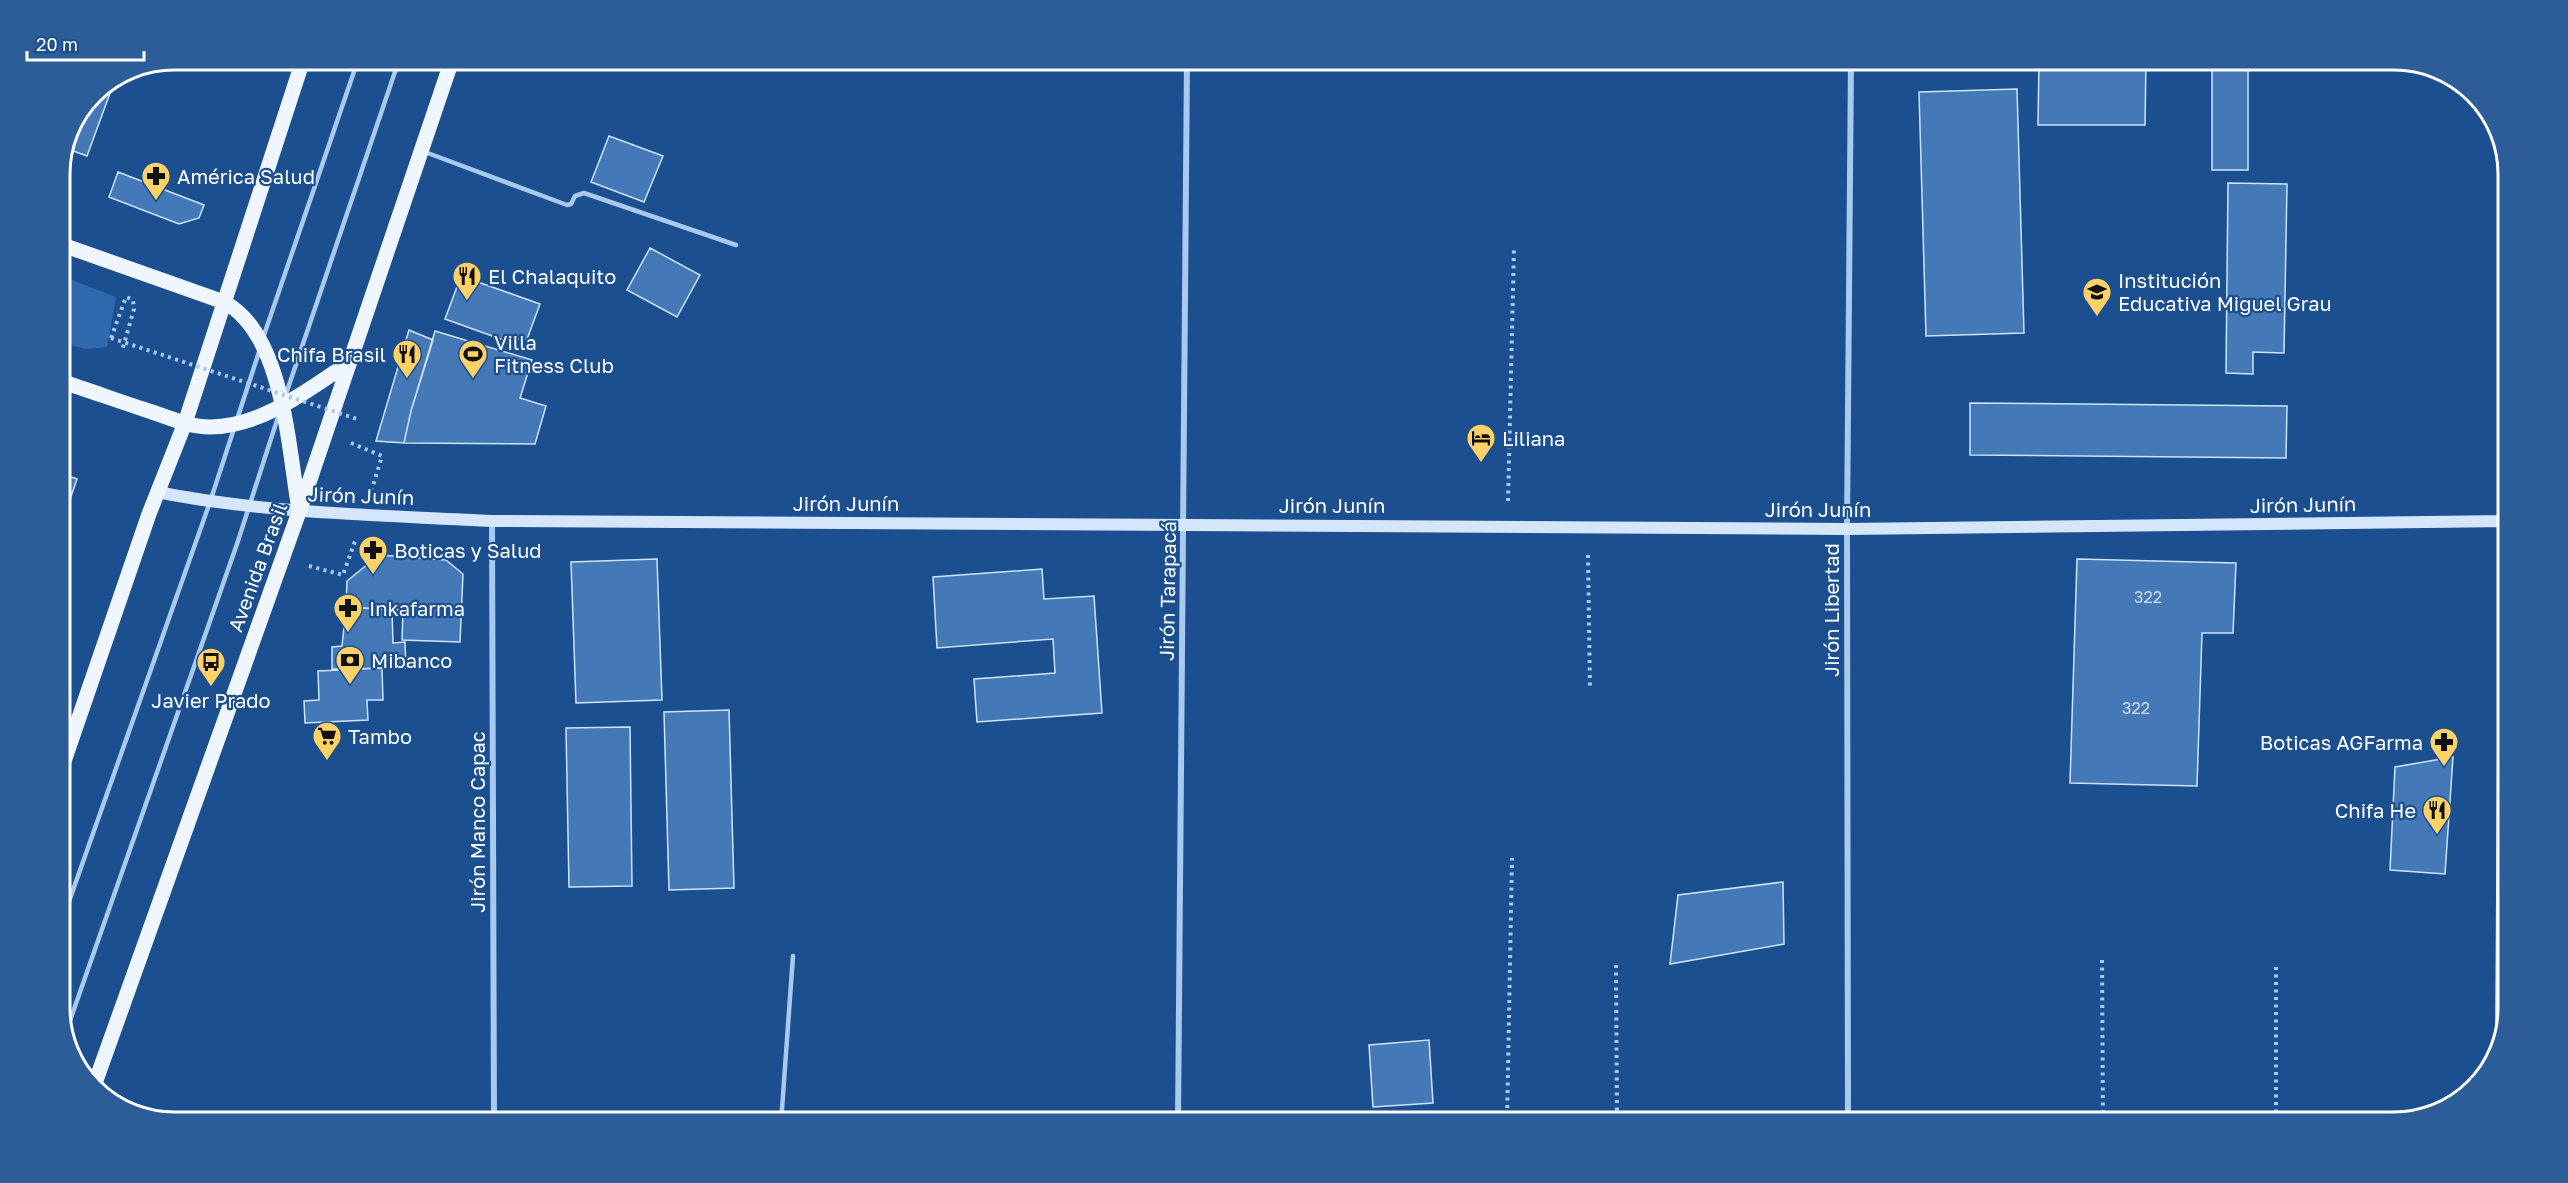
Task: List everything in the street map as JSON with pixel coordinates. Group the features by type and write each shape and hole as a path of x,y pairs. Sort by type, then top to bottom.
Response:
{"main road":[{"path":"71,741 184,423 300,70"},
{"name":"Avenida Brasil","path":"97,1078 299,512 449,70"},
{"path":"71,248 224,302 240,311 262,341 282,406 299,512"},
{"path":"71,385 184,423 208,427 235,424 282,406 350,362"}],"street":[{"name":"Jirón Tarapacá","path":"1178,1112 1187,70"},
{"name":"Jirón Libertad","path":"1848,1112 1847,529 1851,70"},
{"name":"Jirón Junín","path":"158,492 210,502 299,512 492,521 1847,529 2497,520"},
{"name":"Jirón Manco Capac","path":"492,521 494,1112"}],"lane":[{"path":"71,896 210,502 355,70"},
{"name":"Avenida Brasil","path":"71,1017 249,506 396,70"},
{"path":"421,150 567,206 571,204 575,196 584,193 736,245"},
{"path":"782,1112 793,956"}],"path":[{"path":"1508,526 1514,247"},
{"path":"122,351 134,309 133,300 126,297 111,338 360,420"},
{"path":"1588,527 1590,689"},
{"path":"1507,1112 1512,858"},
{"path":"2102,960 2103,1112"},
{"path":"1616,965 1617,1112"},
{"path":"2276,967 2276,1112"}],"shaded area":[{"path":"72,280 116,297 107,347 86,349 71,345"}],"building":[{"path":"2039,70 2146,70 2145,125 2038,125"},
{"path":"2212,70 2248,70 2248,170 2212,170"},
{"path":"2017,89 2024,333 1926,336 1919,92"},
{"path":"110,93 87,156 74,151 74,148 81,129 92,111"},
{"path":"609,136 663,156 644,202 591,182"},
{"name":"América Salud","path":"118,172 204,205 199,218 179,224 109,197"},
{"path":"2228,183 2287,184 2284,353 2253,352 2253,374 2226,373"},
{"path":"650,248 700,275 677,317 627,290"},
{"path":"461,276 540,304 526,342 511,336 509,342 445,319"},
{"name":"Chifa Brasil","path":"409,330 433,340 411,411 404,443 376,441"},
{"name":"Villa Fitness Club","path":"435,331 532,360 520,398 546,406 535,444 404,443"},
{"path":"1970,403 2287,406 2286,458 1970,455"},
{"path":"71,477 77,479 71,497"},
{"path":"379,555 446,560 463,574 460,642 402,640 403,610 346,607 347,581"},
{"path":"657,559 662,700 576,703 571,562"},
{"path":"2077,559 2236,563 2233,633 2202,633 2197,786 2070,783"},
{"path":"1042,569 1044,599 1094,596 1102,713 977,722 974,679 1055,673 1053,639 937,648 933,577"},
{"path":"346,607 392,610 393,643 405,642 406,668 332,669 332,647 342,646"},
{"name":"Mibanco","path":"382,668 383,700 367,700 368,720 305,723 304,701 319,700 318,671"},
{"path":"729,710 734,888 669,890 664,712"},
{"path":"630,727 632,886 569,887 566,728"},
{"path":"2453,757 2445,874 2390,870 2395,767"},
{"path":"1783,882 1784,944 1670,964 1678,895"},
{"path":"1429,1040 1433,1103 1373,1107 1369,1045"}],"place":[{"name":"América Salud","path":"156,202"},
{"name":"El Chalaquito","path":"467,302"},
{"name":"Institución Educativa Miguel Grau","path":"2097,318"},
{"name":"Chifa Brasil","path":"407,380"},
{"name":"Villa Fitness Club","path":"473,380"},
{"name":"Liliana","path":"1481,464"},
{"name":"Boticas y Salud","path":"373,576"},
{"name":"Inkafarma","path":"348,634"},
{"name":"Mibanco","path":"350,686"},
{"name":"Javier Prado","path":"211,688"},
{"name":"Tambo","path":"327,762"},
{"name":"Boticas AGFarma","path":"2444,768"},
{"name":"Chifa He","path":"2437,836"}]}
